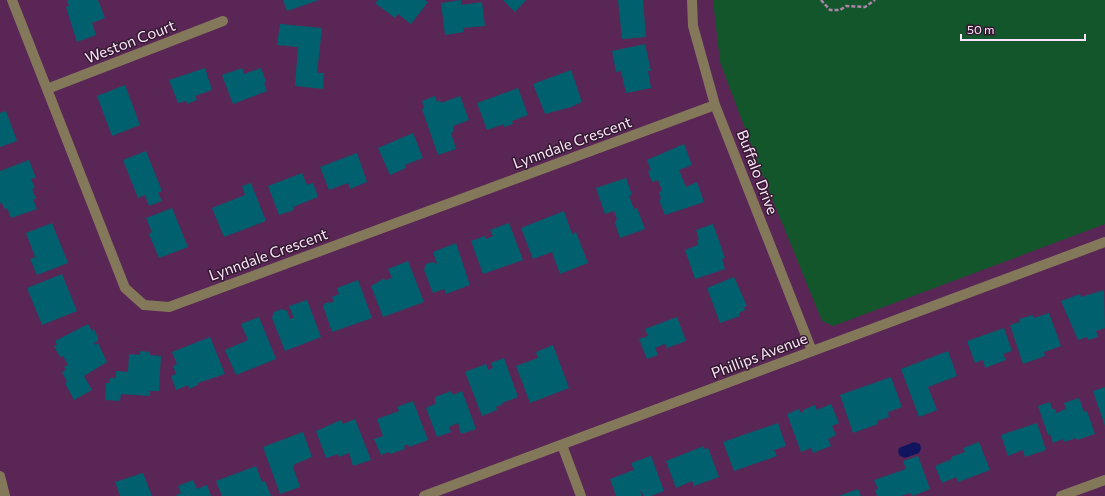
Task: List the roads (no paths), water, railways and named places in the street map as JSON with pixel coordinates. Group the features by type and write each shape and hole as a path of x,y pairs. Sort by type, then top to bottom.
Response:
{"street":[{"name":"Lynndale Crescent","path":"12,0 125,288 144,304 169,307 715,105"},
{"name":"Buffalo Drive","path":"692,0 693,26 715,105 812,351"},
{"name":"Weston Court","path":"47,89 223,21"},
{"name":"Phillips Avenue","path":"424,496 562,446 1105,242"},
{"path":"562,446 581,496"},
{"path":"0,476 5,496"},
{"path":"1061,496 1105,480"}]}
